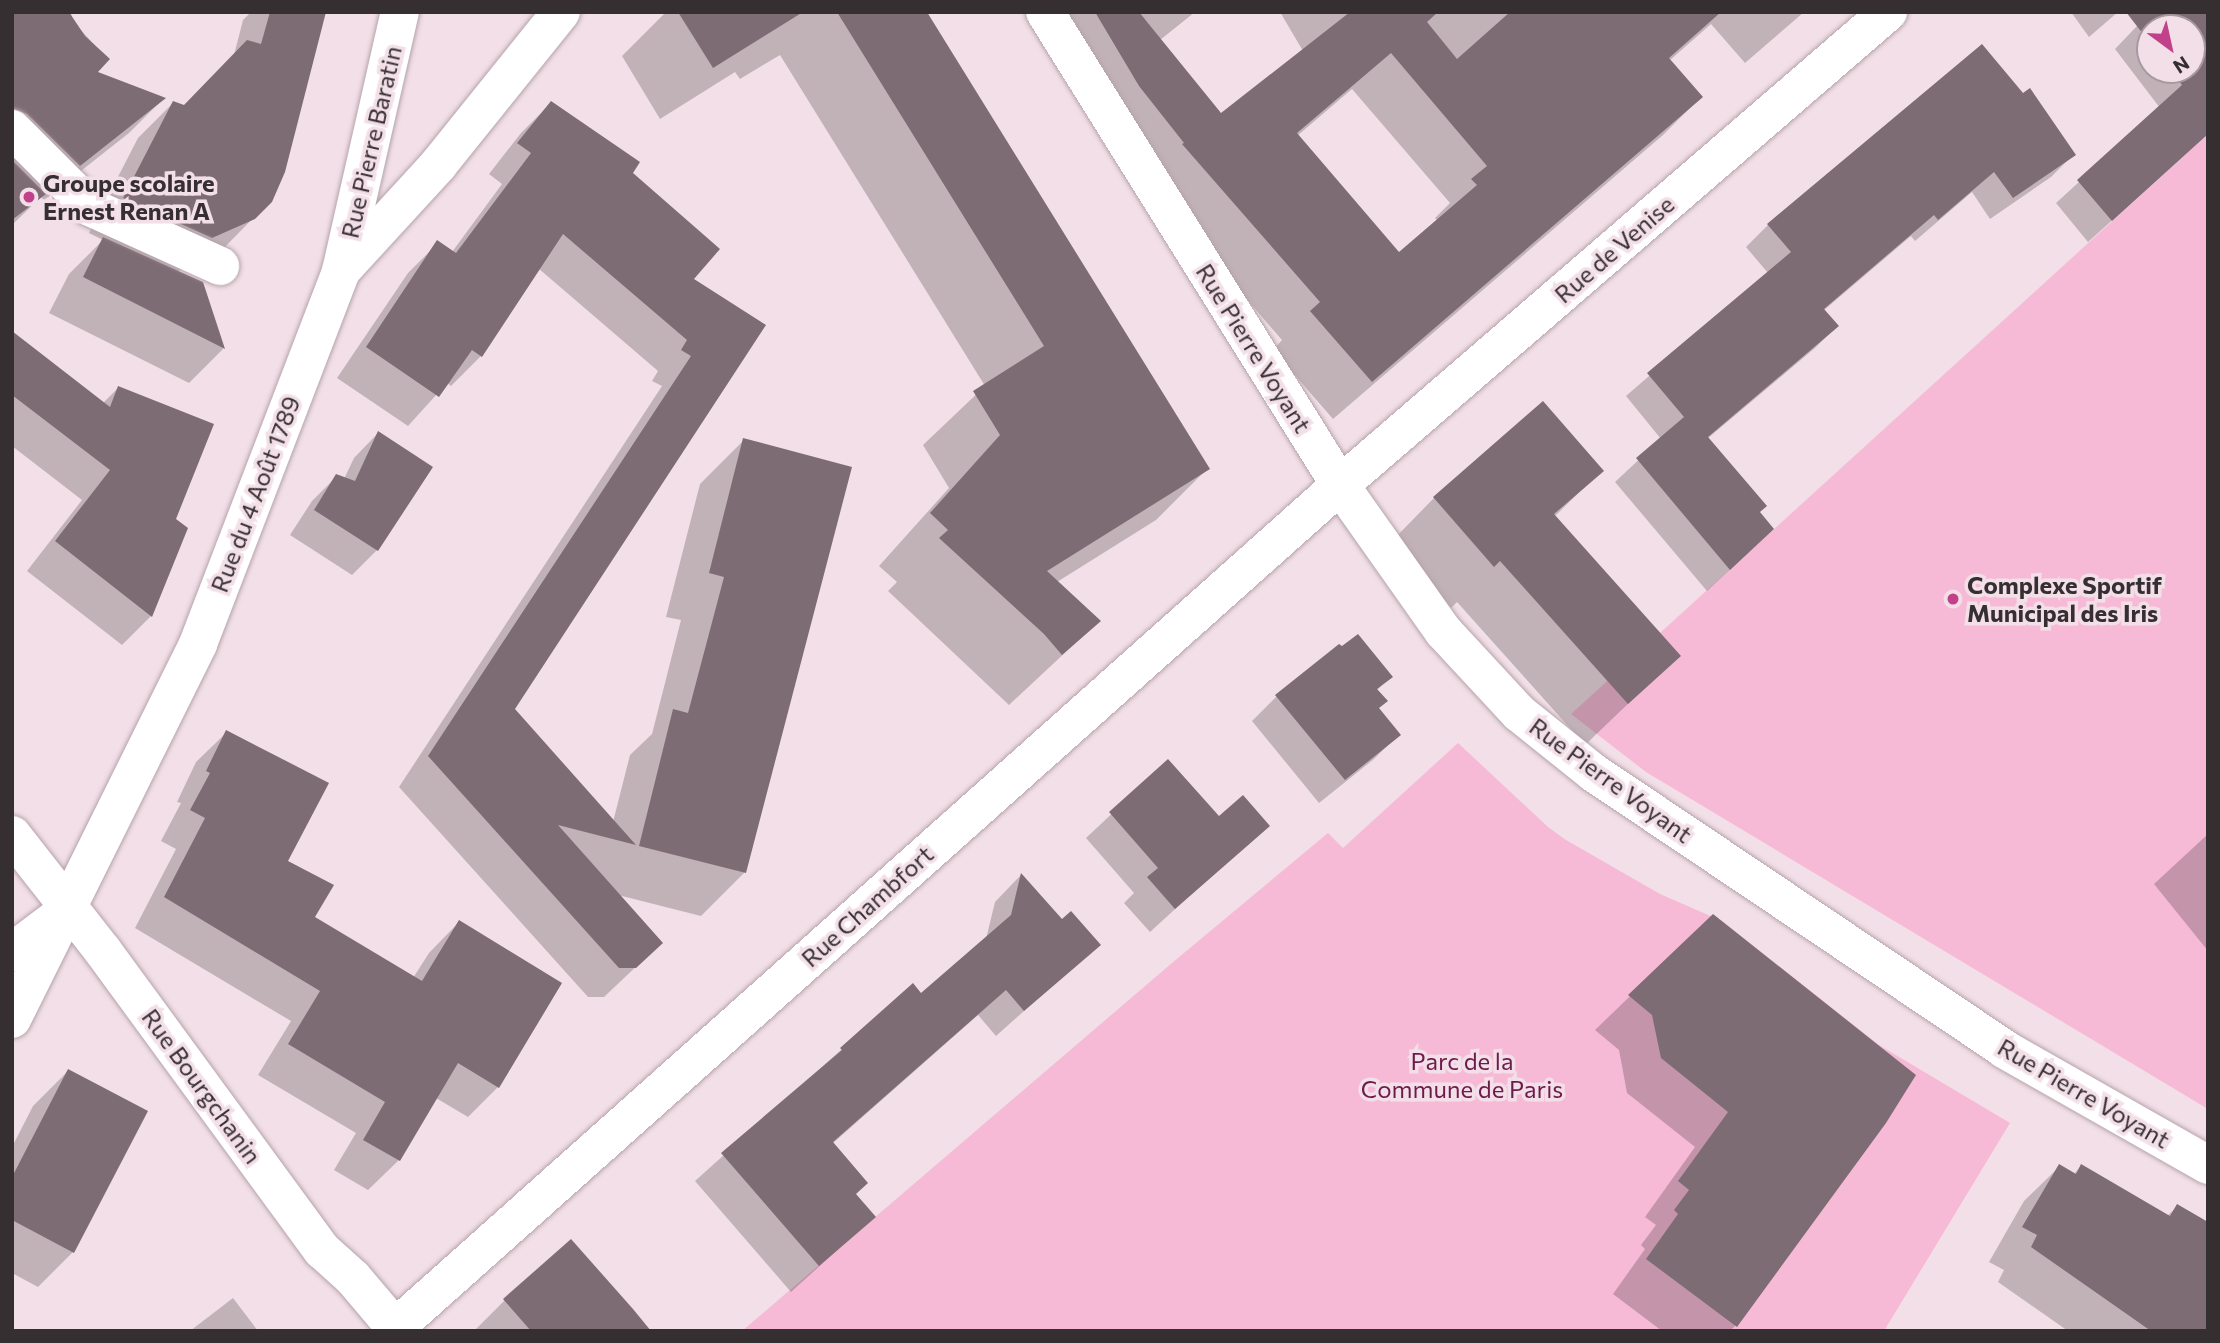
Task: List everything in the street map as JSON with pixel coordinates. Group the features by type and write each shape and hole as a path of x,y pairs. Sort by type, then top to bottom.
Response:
{"street":[{"name":"Rue Pierre Baratin","path":"341,271 400,12"},
{"name":"Rue du 4 Août 1789","path":"12,1019 69,909 198,644 341,271 438,165 561,12"},
{"name":"Rue Pierre Voyant","path":"1045,12 1340,485 1443,631 1519,713 1594,773 2004,1049 2208,1165"},
{"name":"Rue de Venise","path":"1340,485 1888,12"},
{"path":"12,129 90,207 220,266"},
{"name":"Rue Chambfort","path":"397,1329 1340,485"},
{"name":"Rue Bourgchanin","path":"12,835 322,1250 353,1278 397,1329"},
{"path":"12,952 69,909"}],"green space":[{"name":"Complexe Sportif Municipal des Iris","path":"2208,134 2208,1109 1646,772 1571,714"},
{"name":"Parc de la Commune de Paris","path":"1458,743 1548,827 1566,840 1660,894 1722,921 1879,1045 2010,1123 1884,1331 742,1331 1328,833 1343,848"}],"building":[{"path":"12,12 69,12 85,36 110,59 98,72 166,98 80,166 27,114 12,108"},
{"path":"270,12 326,12 285,172 272,202 255,219 212,238 123,198 173,101 184,105 247,40 261,44"},
{"path":"678,12 803,12 713,68"},
{"path":"837,12 927,12 1210,469 1047,571 1101,621 1062,655 1044,634 939,538 948,530 930,513 1000,435 973,391 1044,346"},
{"path":"1095,12 1139,12 1221,113 1350,12 1438,12 1427,22 1457,59 1510,12 1721,12 1669,58 1703,97 1372,382 1310,311 1320,302 1182,144 1184,143 1139,86","holes":["1391,53 1487,166 1471,179 1477,185 1399,252 1297,133"]},
{"path":"2126,12 2208,12 2208,134 2112,221 2077,180 2181,84 2206,84 2206,14 2136,14 2136,25"},
{"path":"1982,44 2023,93 2030,88 2076,155 2013,198 1994,172 1938,220 1934,215 1824,309 1839,326 1708,437 1767,506 1760,512 1774,529 1730,570 1636,458 1684,417 1647,373 1791,252 1767,224"},
{"path":"551,101 640,162 633,173 720,249 694,279 766,325 515,709 636,845 558,825 663,943 636,968 619,968 428,756 691,356 681,350 687,340 563,234 482,357 472,350 439,397 366,347 437,240 456,253 531,153 517,143"},
{"path":"12,160 46,194 12,220"},
{"path":"103,237 203,282 225,349 83,277"},
{"path":"12,331 110,407 118,386 214,424 176,519 188,528 152,617 55,541 110,470 12,395"},
{"path":"1543,401 1604,471 1554,514 1681,656 1628,704 1500,561 1494,567 1433,497"},
{"path":"378,431 433,467 378,551 314,510 336,474 355,481"},
{"path":"743,438 852,467 746,873 639,846 673,709 688,713 724,577 709,573"},
{"path":"1358,634 1393,677 1377,689 1388,701 1379,708 1401,735 1345,780 1275,695 1339,644 1342,646"},
{"path":"226,730 329,783 288,861 334,885 315,917 422,981 459,920 562,983 499,1088 458,1063 400,1161 363,1140 385,1102 288,1044 320,991 164,897 205,818 190,810 210,773 206,771"},
{"path":"1168,759 1219,816 1243,795 1270,826 1175,909 1147,877 1158,868 1109,812"},
{"path":"1021,873 1062,919 1071,911 1101,945 1024,1011 1006,990 833,1142 868,1183 856,1194 876,1217 819,1266 721,1153 842,1050 840,1048 913,983 921,993 1011,915"},
{"path":"1713,914 1916,1075 1886,1123 1737,1327 1646,1259 1678,1214 1674,1210 1689,1190 1678,1181 1728,1112 1661,1058 1652,1015 1628,995"},
{"path":"68,1069 148,1111 74,1253 12,1220 12,1177"},
{"path":"2059,1164 2076,1174 2081,1164 2170,1216 2177,1204 2208,1222 2208,1331 2151,1331 2031,1247 2037,1235 2022,1227"},
{"path":"571,1239 651,1331 531,1331 503,1299"}],"place":[{"name":"Groupe scolaire Ernest Renan A","path":"29,197"},
{"name":"Complexe Sportif Municipal des Iris","path":"1953,599"}]}
